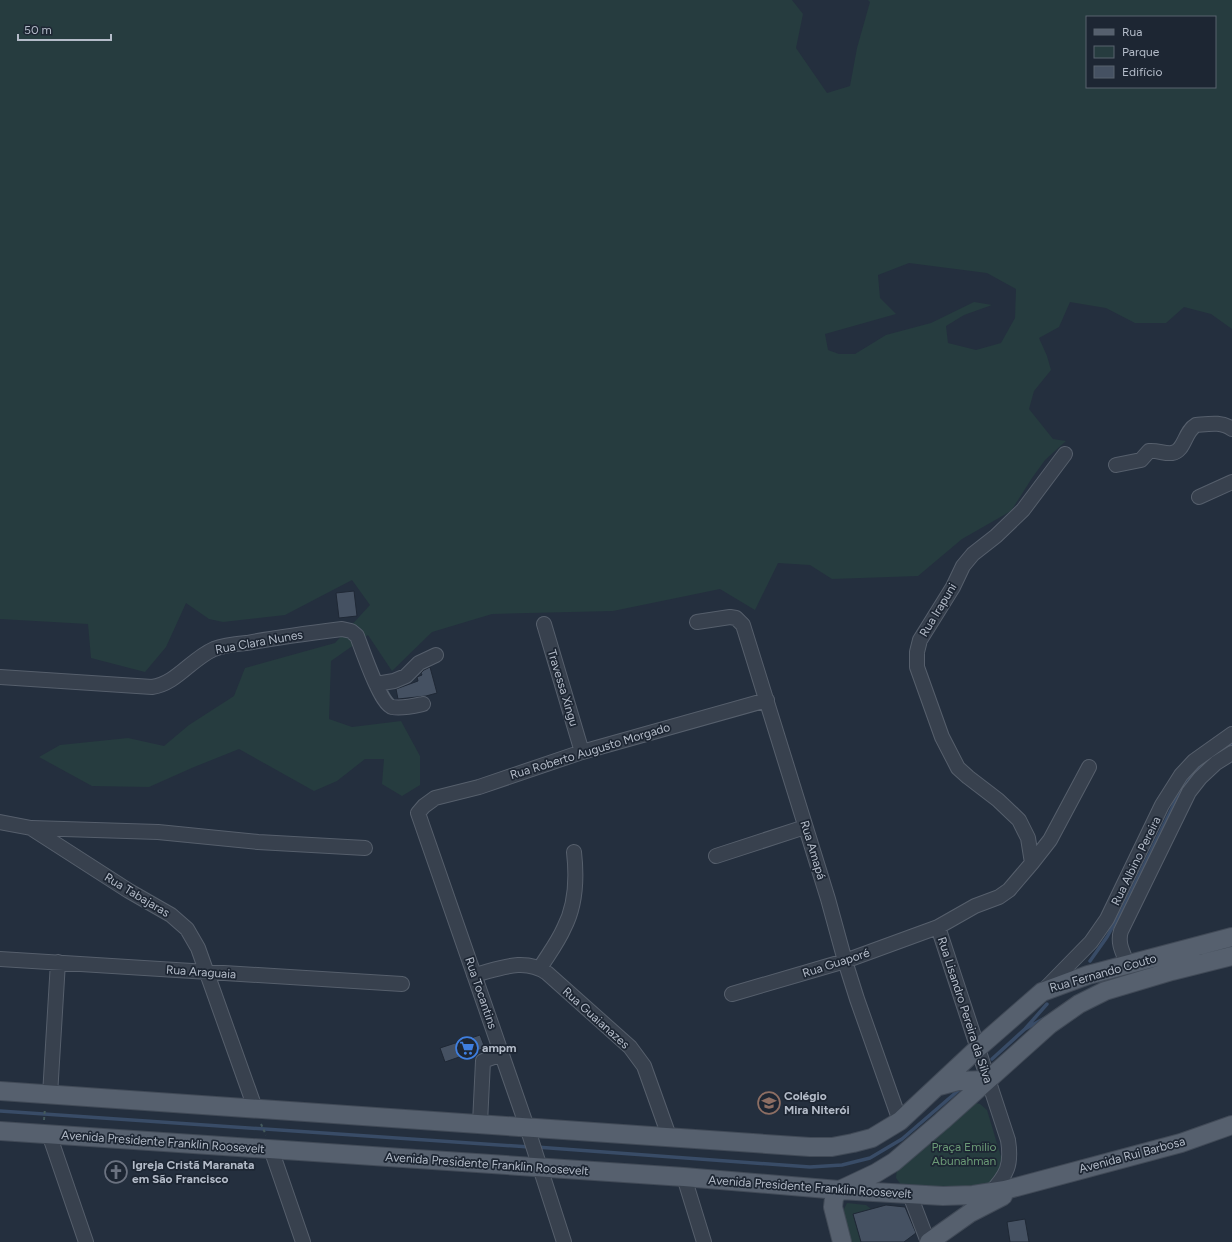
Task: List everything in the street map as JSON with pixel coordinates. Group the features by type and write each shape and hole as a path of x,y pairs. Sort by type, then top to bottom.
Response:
{"main road":[{"name":"Rua Fernando Couto","path":"937,1087 978,1048 1042,992 1088,975 1232,937"},
{"name":"Rua Fernando Couto","path":"988,1080 1049,1025 1079,1004 1105,991 1172,971 1232,956"},
{"path":"0,1091 48,1100 255,1108 480,1123 529,1133 669,1136 810,1147 832,1147 872,1138 900,1121 937,1087 958,1081 988,1080"},
{"path":"842,1242 833,1207 834,1198 840,1190 861,1181 894,1162 988,1080"},
{"name":"Avenida Rui Barbosa","path":"982,1194 1031,1183 1181,1143 1232,1125"},
{"name":"Avenida Presidente Franklin Roosevelt","path":"0,1131 46,1128 538,1162 684,1177 910,1195 943,1196 982,1194"},
{"path":"894,1162 891,1171 894,1183 900,1190 910,1195"},
{"name":"Avenida Rui Barbosa","path":"929,1242 982,1206 1031,1183"}],"street":[{"path":"1116,465 1141,460 1150,451 1169,453 1178,452 1188,432 1196,425 1220,424 1232,429"},
{"name":"Rua Irapuni","path":"1032,863 1028,838 1019,820 998,800 958,768 942,737 917,667 917,652 920,640 949,593 963,566 973,554 996,536 1023,510 1065,454"},
{"path":"1199,497 1232,482"},
{"name":"Rua Amapá","path":"697,622 730,617 740,621 743,625 828,899 857,999 900,1121"},
{"name":"Travessa Xingu","path":"544,624 582,752"},
{"name":"Rua Clara Nunes","path":"0,677 152,687 161,686 203,654 216,648 279,637 342,629 351,631 357,636 376,684 386,704 391,707 401,708 423,704"},
{"path":"376,684 394,681 406,676 419,663 436,655"},
{"name":"Rua Roberto Augusto Morgado","path":"418,813 424,806 435,798 479,787 582,752 767,700"},
{"name":"Rua Albino Pereira","path":"1042,992 1092,942 1107,919 1162,805 1181,775 1194,761 1232,734"},
{"name":"Rua Albino Pereira","path":"1128,965 1119,944 1118,938 1120,930 1190,792 1200,778 1216,763 1232,753"},
{"name":"Rua Lisandro Pereira da Silva","path":"982,1194 1002,1180 1008,1165 1010,1153 1008,1140 938,927 975,906 999,897 1009,890 1050,840 1089,767"},
{"name":"Rua Tocantins","path":"418,813 529,1133 564,1242"},
{"name":"Rua Tabajaras","path":"0,822 31,828 129,892 171,915 187,929 198,948 255,1108"},
{"path":"716,856 806,827"},
{"path":"31,828 158,832 258,842 365,848"},
{"path":"540,968 565,928 572,907 576,873 574,852"},
{"name":"Rua Guaporé","path":"732,994 845,961 938,927"},
{"name":"Rua Araguaia","path":"0,959 402,984"},
{"path":"48,1100 58,962"},
{"name":"Rua Guaianazes","path":"474,975 516,964 526,964 540,968 547,973 630,1047 644,1066 669,1136"},
{"path":"480,1123 483,1061 502,1054"},
{"path":"46,1128 86,1242"},
{"path":"269,1143 303,1242"},
{"path":"684,1177 704,1242"},
{"path":"910,1195 929,1242"}],"path":[{"path":"46,1128 48,1100"},
{"path":"262,1125 269,1143"}],"green space":[{"path":"0,0 792,0 803,14 796,48 827,93 850,86 857,48 870,2 868,0 1232,0 1232,329 1211,314 1184,307 1166,323 1135,323 1106,308 1070,302 1059,327 1039,338 1051,370 1034,391 1029,409 1053,439 1066,441 1045,460 1011,511 962,539 918,576 832,579 810,565 778,563 755,610 720,589 613,611 492,614 432,632 392,671 368,635 331,661 329,719 352,727 401,721 420,756 420,785 402,796 382,784 384,759 365,759 337,781 314,791 239,749 149,787 92,786 39,757 60,745 128,738 164,746 189,725 234,696 245,668 335,643 370,605 352,580 285,615 223,622 209,619 186,603 166,647 145,672 91,658 88,624 0,619","holes":["909,263 987,273 1016,289 1015,318 1001,343 976,350 948,343 946,326 964,315 992,305 974,302 931,323 886,335 855,354 839,354 828,350 825,334 896,314 880,298 878,275"]},
{"name":"Praça Emilio Abunahman","path":"971,1104 980,1104 987,1110 1001,1157 1000,1169 997,1176 985,1185 958,1189 902,1186 896,1178 897,1168"},
{"path":"847,1203 866,1205 871,1209 853,1215 861,1242 850,1242 842,1213"}],"building":[{"path":"354,591 357,616 339,618 336,593"},
{"path":"430,667 437,693 426,696 398,699 396,689 418,681 417,677 422,675 421,673 424,670"},
{"path":"480,1035 485,1048 445,1062 440,1048"},
{"path":"886,1205 905,1207 916,1233 904,1242 861,1242 853,1214"},
{"path":"1025,1219 1029,1242 1010,1242 1007,1222"}],"waterway":[{"path":"1221,750 1232,743"},
{"path":"1090,961 1107,937 1123,908 1175,802 1193,775 1211,757"},
{"path":"992,1059 1025,1029 1047,1004"},
{"path":"1025,1029 1043,1019"},
{"path":"536,1147 810,1167 842,1165 870,1158 902,1139 960,1089"},
{"path":"0,1111 530,1147"}],"place":[{"name":"ampm","path":"467,1048"},
{"name":"Colégio Mira Niterói","path":"769,1103"},
{"name":"Igreja Cristã Maranata em São Francisco","path":"116,1172"}]}
